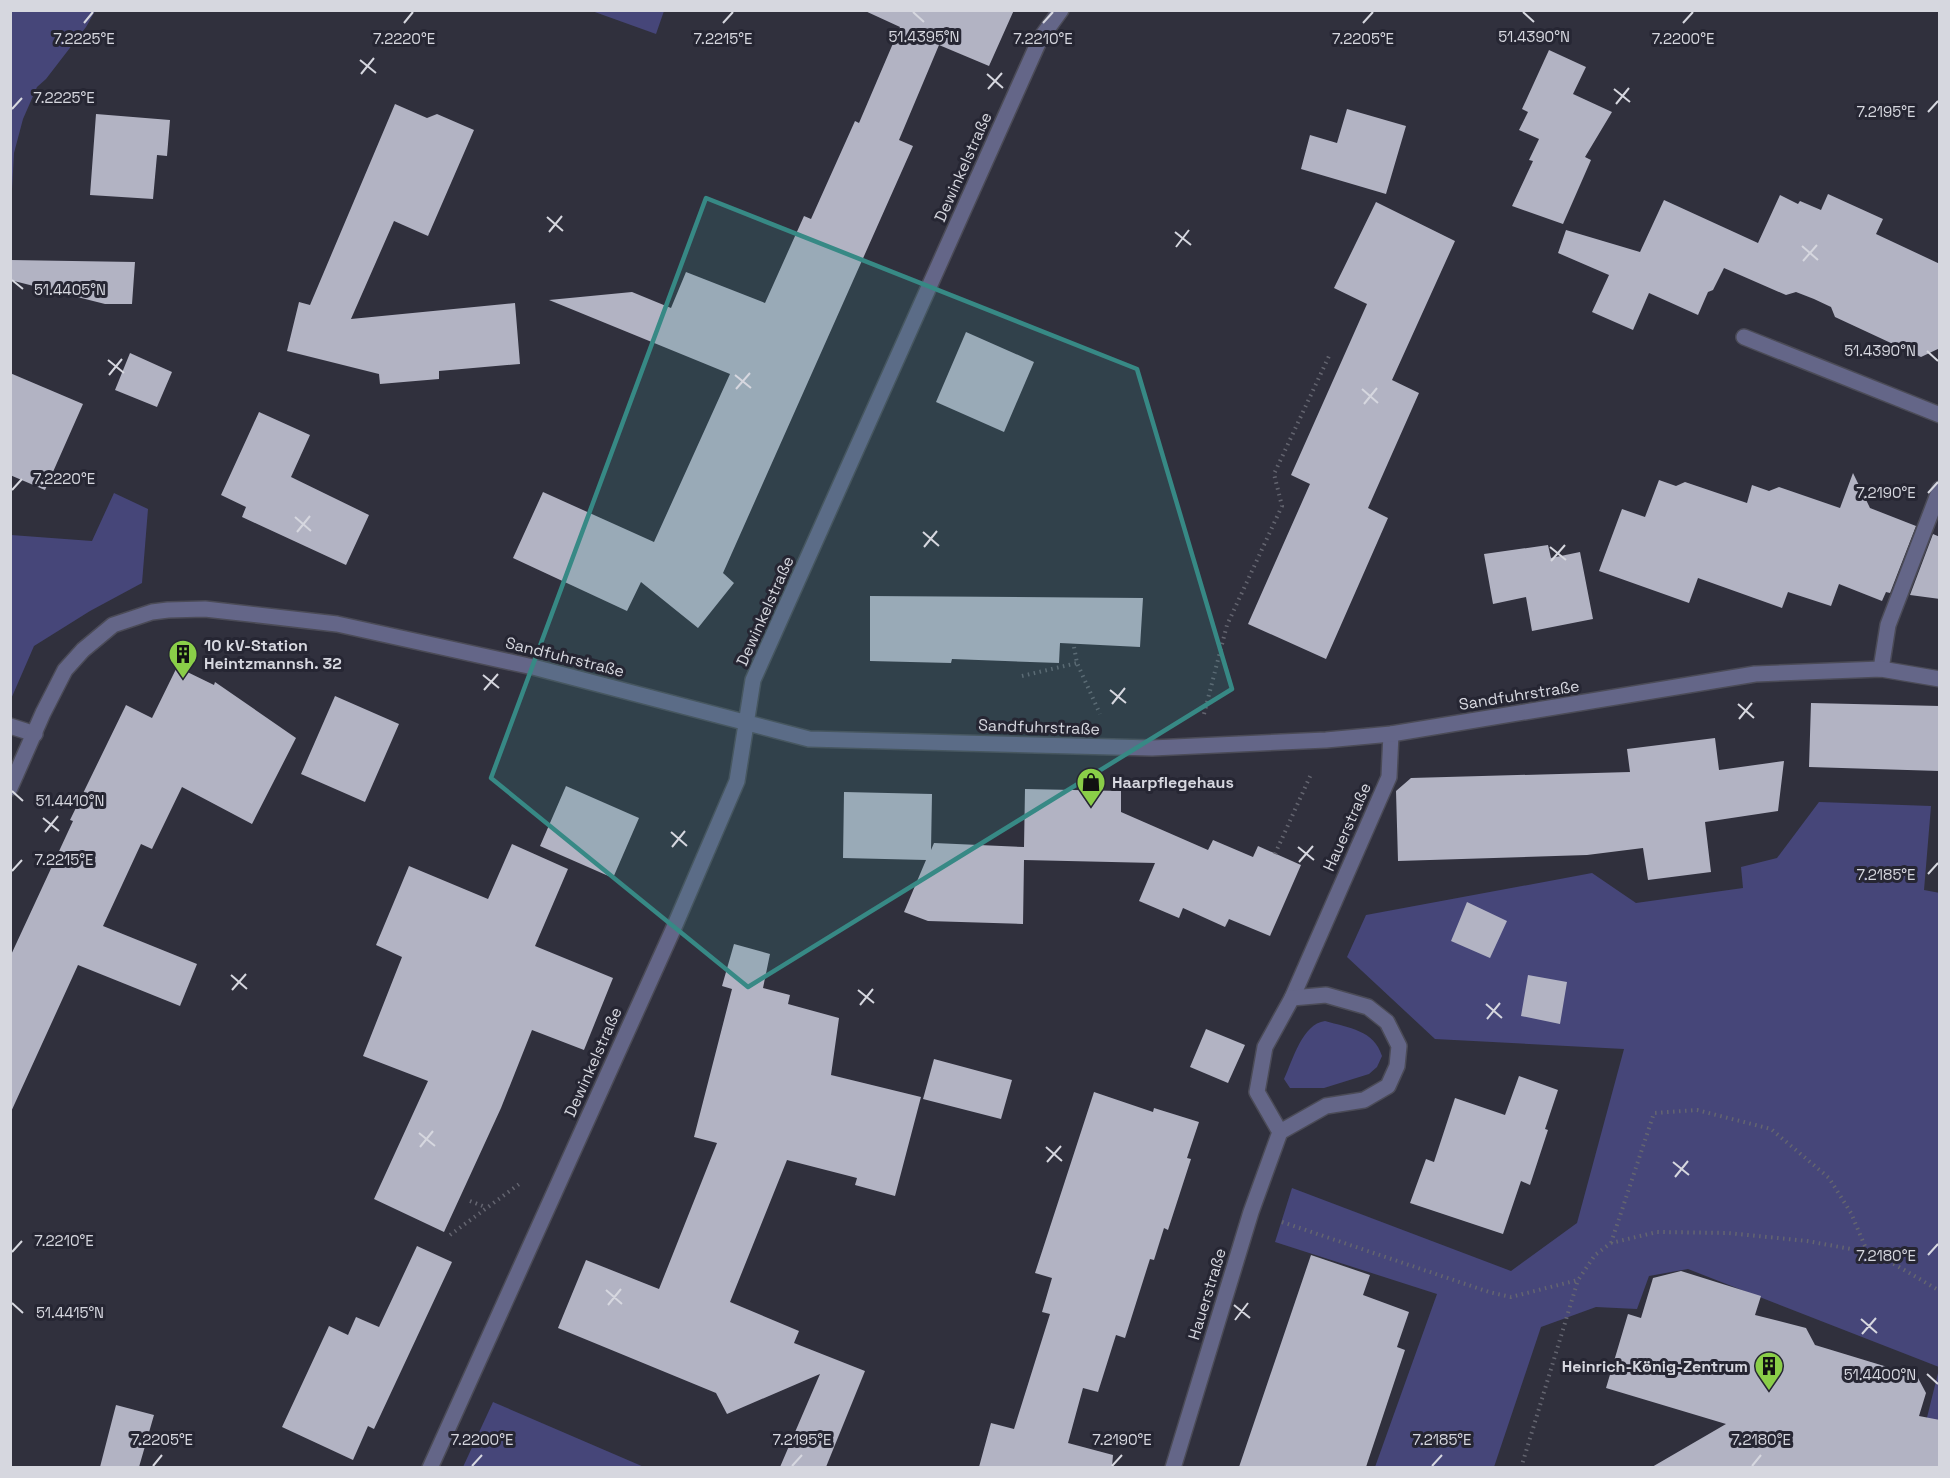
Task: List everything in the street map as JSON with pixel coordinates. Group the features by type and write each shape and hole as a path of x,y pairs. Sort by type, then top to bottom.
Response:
{"street":[{"name":"Dewinkelstraße","path":"430,1467 669,939 737,781 753,680 1040,39 1061,10"},
{"path":"1744,337 1940,415"},
{"path":"1881,669 1888,625 1940,489"},
{"name":"Sandfuhrstraße","path":"10,788 43,713 66,670 83,650 112,625 152,612 205,609 349,627 533,667 808,739 1116,747 1326,740 1391,734 1755,674 1881,669 1940,679"},
{"path":"10,726 35,734"},
{"name":"Hauerstraße","path":"1173,1467 1251,1212 1280,1132 1257,1092 1265,1047 1292,998 1389,777 1391,734"},
{"path":"1280,1132 1326,1106 1364,1100 1388,1086 1397,1066 1399,1046 1387,1022 1368,1007 1326,995 1292,998"}],"path":[{"path":"1195,746 1227,625 1282,506 1274,474 1330,354"},
{"path":"1074,647 1077,663 1116,747"},
{"path":"1022,676 1077,663"},
{"path":"1275,854 1299,801"},
{"path":"1611,1243 1654,1113 1697,1110 1771,1129 1829,1178 1851,1213 1867,1252"},
{"path":"450,1234 523,1180"},
{"path":"470,1201 486,1208"},
{"path":"1251,1212 1489,1292 1511,1297 1578,1280"},
{"path":"1521,1467 1578,1280 1595,1254 1611,1243 1657,1232 1728,1233 1807,1241 1867,1252 1894,1264 1940,1291"}],"highlighted area":[{"path":"706,198 1137,369 1232,689 748,987 491,778"}],"shaded area":[{"path":"11,10 95,11 86,27 46,79 37,87 23,119 14,153 11,207"},
{"path":"664,10 656,34 592,11"},
{"path":"114,493 148,509 142,583 90,611 34,646 11,699 11,535 92,541"},
{"path":"1819,802 1931,806 1924,890 1940,893 1939,1367 1688,1269 1649,1276 1637,1309 1596,1307 1541,1327 1494,1467 1375,1467 1437,1294 1275,1242 1292,1188 1511,1271 1577,1223 1624,1049 1435,1039 1347,957 1366,915 1592,873 1636,903 1743,888 1741,867 1777,858"},
{"path":"1325,1021 1367,1035 1378,1047 1382,1056 1377,1067 1369,1074 1324,1088 1290,1088 1284,1079 1299,1044 1310,1029"},
{"path":"1939,1369 1939,1467 1928,1467 1917,1458"},
{"path":"493,1402 644,1467 463,1467"}],"building":[{"path":"863,10 1014,10 989,66 939,45 899,140 913,146 723,573 734,583 698,628 641,582 627,611 513,558 543,492 654,542 730,374 549,300 632,292 671,308 686,272 765,303 804,216 811,219 855,121 859,123 900,27"},
{"path":"1549,50 1586,67 1573,94 1612,112 1585,157 1591,160 1563,224 1512,206 1533,161 1529,160 1539,139 1519,130 1528,112 1522,109"},
{"path":"395,104 427,118 437,114 474,130 428,236 394,221 351,319 515,303 520,364 439,371 439,379 380,384 379,374 287,351 299,302 310,305"},
{"path":"1347,109 1406,126 1386,194 1301,169 1310,135 1337,143"},
{"path":"96,114 170,120 167,156 157,155 153,199 90,195"},
{"path":"1828,194 1883,219 1876,234 1940,264 1940,348 1921,357 1835,317 1831,307 1814,299 1796,292 1786,295 1724,268 1713,290 1708,292 1698,315 1649,293 1633,330 1592,312 1609,275 1558,253 1566,230 1640,252 1664,200 1758,243 1780,195 1798,204 1800,201 1821,210"},
{"path":"1376,202 1455,241 1392,380 1419,393 1368,508 1388,518 1326,659 1248,624 1310,484 1291,475 1367,304 1334,288"},
{"path":"10,260 135,262 132,304 105,304 10,280"},
{"path":"966,332 1034,362 1004,432 936,402"},
{"path":"130,353 172,372 157,407 115,390"},
{"path":"10,373 83,404 45,490 10,475"},
{"path":"259,412 310,435 291,477 369,515 346,565 242,517 246,507 221,495"},
{"path":"1853,473 1870,508 1916,526 1890,593 1886,592 1882,601 1839,584 1831,606 1788,592 1782,608 1698,578 1689,603 1599,571 1622,509 1645,517 1659,480 1676,486 1685,482 1747,503 1752,485 1769,491 1779,487 1840,508"},
{"path":"1933,534 1940,537 1940,599 1910,595"},
{"path":"1548,545 1551,558 1580,552 1593,619 1532,631 1526,597 1493,604 1484,554"},
{"path":"870,596 1143,598 1140,647 1060,643 1059,663 952,659 951,663 870,661"},
{"path":"177,667 214,685 215,682 296,738 252,824 182,787 152,849 141,844 103,926 197,964 180,1006 78,965 10,1114 10,957 73,821 70,820 126,705 152,718"},
{"path":"335,696 399,724 365,802 301,774"},
{"path":"1811,703 1940,706 1940,771 1809,767"},
{"path":"1715,738 1719,770 1784,761 1778,811 1705,822 1711,872 1648,880 1643,848 1587,855 1398,861 1396,791 1411,778 1630,772 1627,749"},
{"path":"566,786 639,818 613,878 540,846"},
{"path":"1025,789 1121,791 1121,812 1208,850 1213,840 1253,857 1258,846 1301,865 1270,936 1229,919 1225,927 1183,908 1179,918 1139,901 1155,863 1024,860 1023,924 928,921 904,912 926,860 843,858 844,792 932,794 931,850 934,843 1024,847"},
{"path":"512,844 568,869 535,946 613,978 584,1050 532,1030 501,1108 444,1232 374,1199 428,1081 363,1056 402,957 376,945 409,866 488,899"},
{"path":"1467,902 1507,921 1490,958 1451,941"},
{"path":"734,944 770,954 763,988 790,995 788,1004 839,1018 831,1075 921,1097 895,1196 855,1185 857,1178 787,1160 730,1302 799,1331 794,1343 865,1371 826,1467 780,1467 820,1374 727,1414 716,1393 558,1328 586,1260 659,1289 717,1143 694,1137 732,989 722,986"},
{"path":"1528,975 1567,982 1560,1024 1521,1016"},
{"path":"1206,1029 1245,1045 1228,1083 1190,1067"},
{"path":"934,1059 1012,1080 1001,1119 923,1099"},
{"path":"1519,1076 1558,1090 1530,1185 1521,1181 1503,1234 1410,1203 1426,1159 1434,1162 1455,1098 1505,1115"},
{"path":"1094,1092 1153,1112 1154,1108 1199,1122 1187,1158 1191,1159 1168,1230 1164,1228 1154,1260 1150,1259 1125,1338 1116,1335 1098,1392 1083,1388 1068,1443 1113,1455 1112,1467 979,1467 991,1423 1014,1429 1050,1314 1042,1312 1052,1278 1035,1273"},
{"path":"417,1246 452,1262 374,1429 368,1426 353,1460 282,1427 329,1326 348,1335 356,1317 379,1327"},
{"path":"1311,1255 1370,1275 1363,1295 1409,1312 1397,1347 1405,1350 1366,1467 1239,1467"},
{"name":"Heinrich-König-Zentrum","path":"1681,1271 1761,1296 1755,1315 1806,1328 1815,1345 1917,1376 1926,1393 1919,1416 1940,1420 1940,1467 1652,1467 1726,1424 1606,1388 1628,1314 1641,1318 1653,1278"},
{"path":"116,1405 154,1415 139,1467 100,1467"}],"place":[{"name":"10 kV-Station Heintzmannsh. 32","path":"183,680"},
{"name":"Haarpflegehaus","path":"1091,808"},
{"name":"Heinrich-König-Zentrum","path":"1769,1392"}]}
